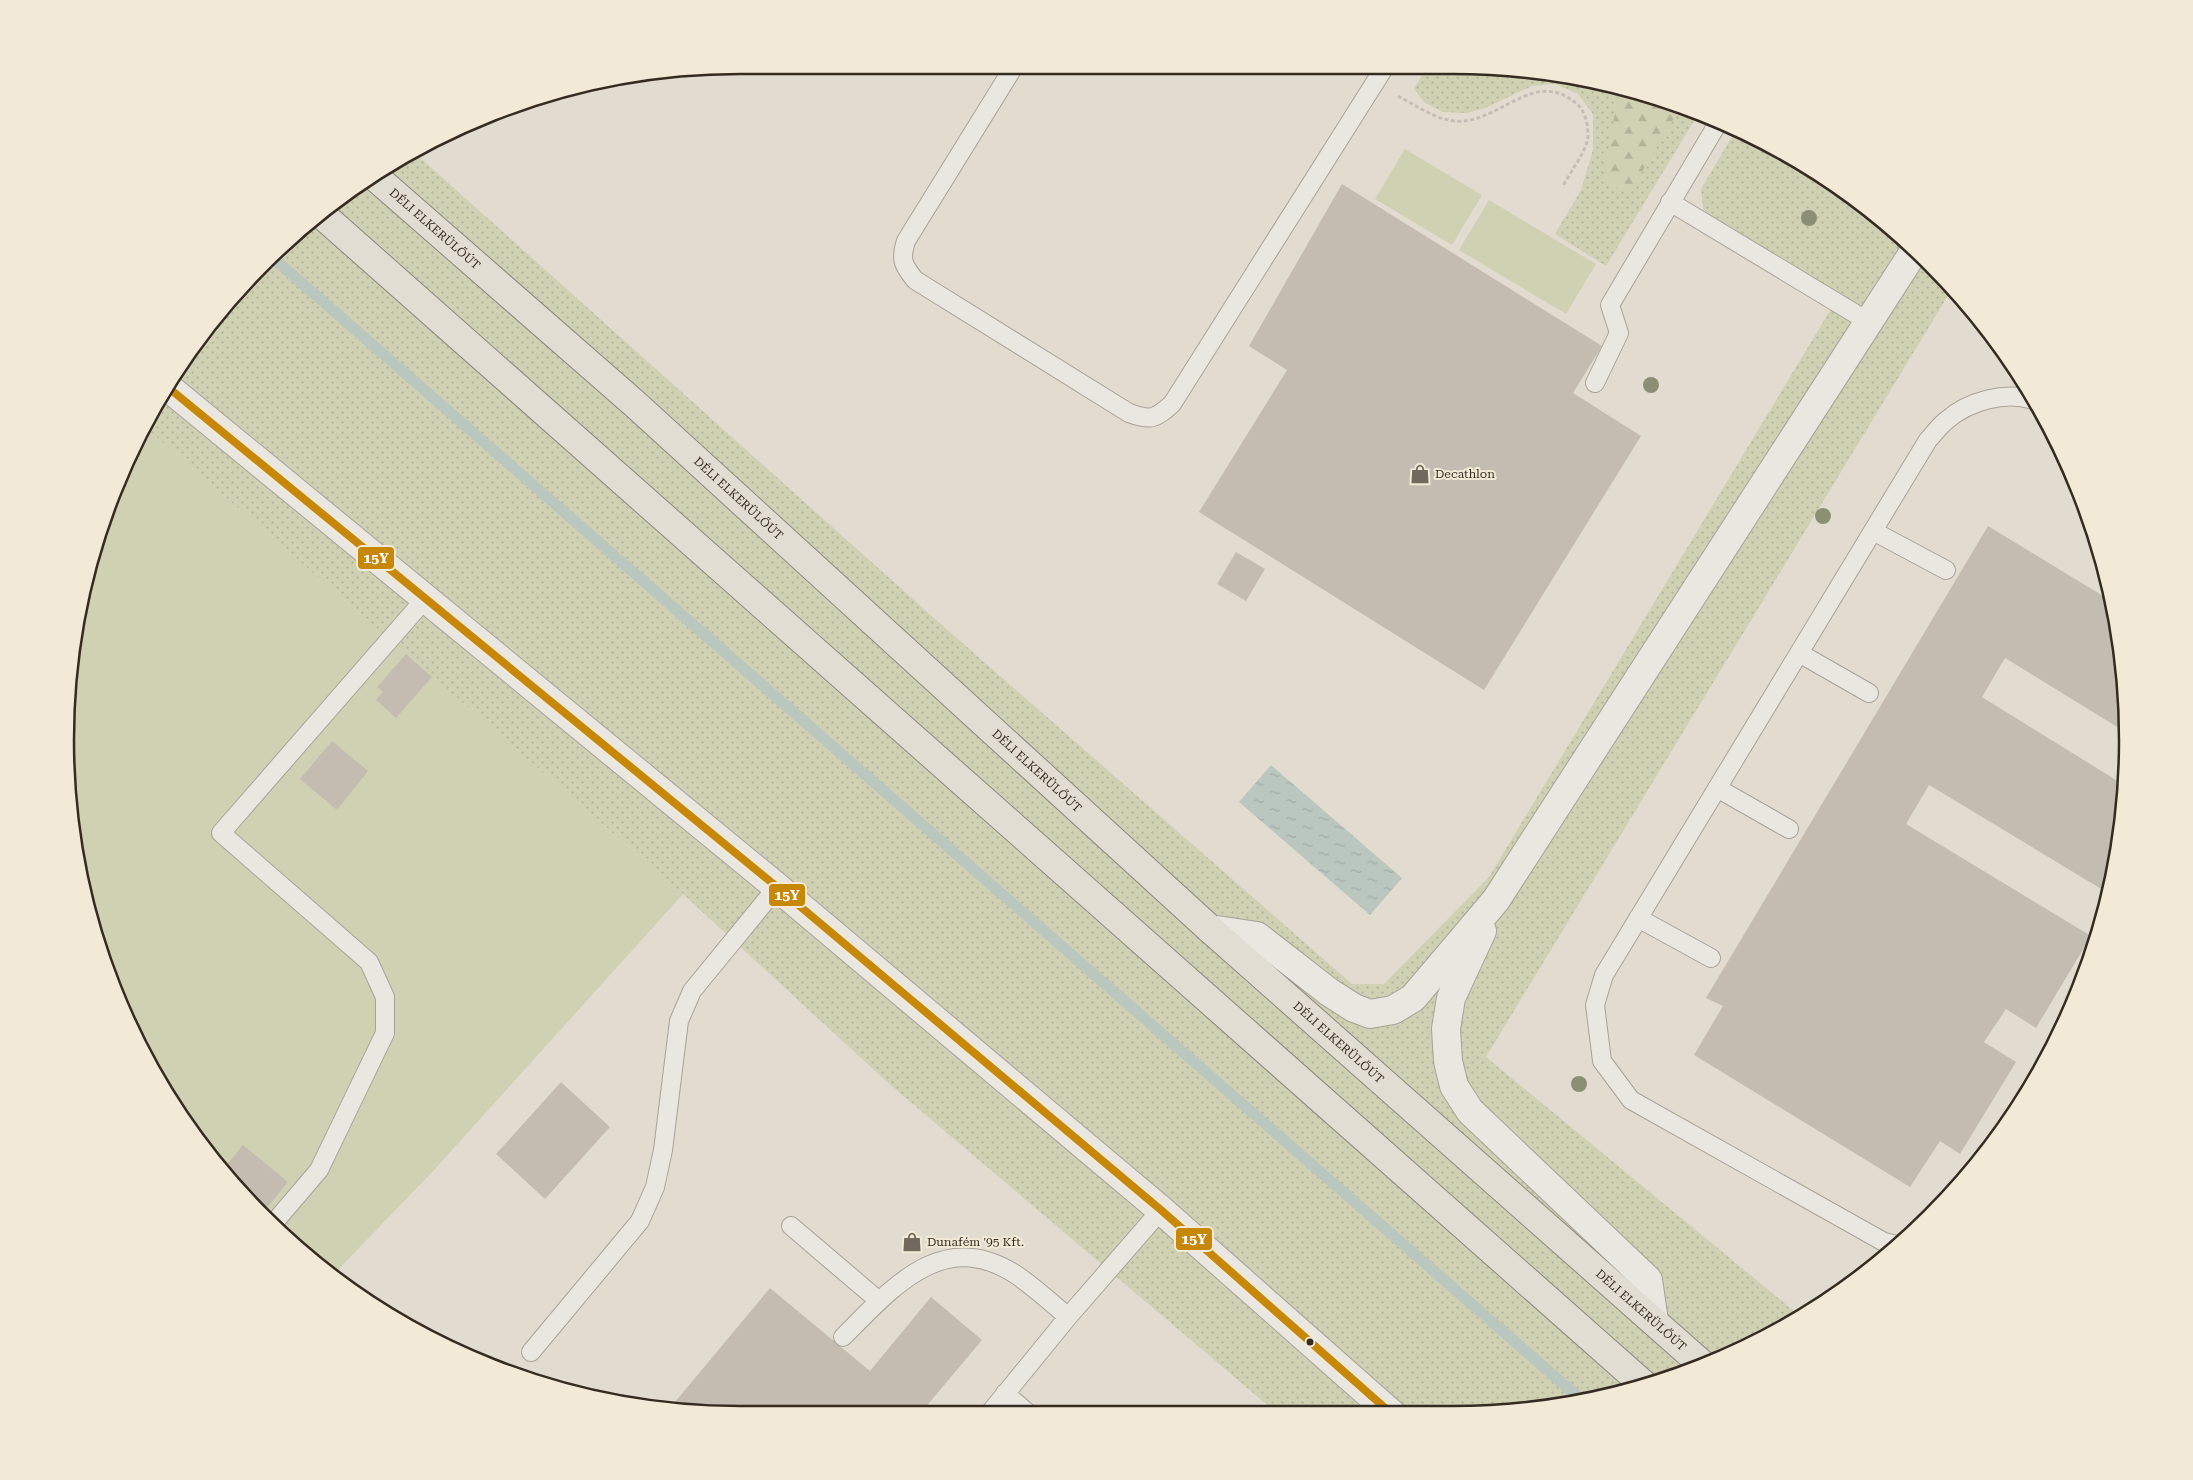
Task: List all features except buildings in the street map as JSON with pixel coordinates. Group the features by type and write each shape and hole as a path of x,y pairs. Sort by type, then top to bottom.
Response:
{"main road":[{"name":"DÉLI ELKERÜLŐÚT","path":"379,180 635,404 1210,929 1697,1360"},
{"path":"326,218 1639,1380"}],"street":[{"path":"1210,929 1257,936 1329,992 1354,1008 1370,1014 1393,1010 1413,998 1496,900 1910,256"},
{"path":"172,392 777,887 1161,1210 1383,1406"},
{"path":"1496,900 1451,998 1446,1030 1448,1061 1454,1086 1470,1111 1648,1280 1654,1321"}],"lane":[{"path":"1009,74 906,241 901,257 906,269 916,280 1129,414 1145,419 1157,417 1172,404 1381,74"},
{"path":"1595,383 1619,334 1610,305 1715,127"},
{"path":"1670,202 1869,322"},
{"path":"1889,1243 1884,1242 1631,1100 1614,1080 1602,1061 1596,1031 1595,1005 1604,974 1928,440 1947,419 1967,407 1988,399 2012,397 2025,399"},
{"path":"1873,531 1946,570"},
{"path":"277,1219 319,1170 385,1033 384,997 369,962 221,833 425,599"},
{"path":"1799,653 1870,693"},
{"path":"1717,788 1789,829"},
{"path":"531,1352 640,1221 656,1187 663,1150 679,1021 692,990 777,887"},
{"path":"1638,918 1711,958"},
{"path":"995,1406 1068,1317 1161,1210"},
{"path":"790,1226 879,1301"},
{"path":"843,1337 879,1301 917,1270 939,1260 965,1256 989,1261 1017,1276 1068,1317"},
{"path":"1005,1393 1020,1406"}],"path":[{"path":"1396,95 1434,115 1455,121 1476,118 1505,106 1521,96 1544,90 1568,98 1580,107 1587,122 1587,142 1563,186"}],"green space":[{"path":"1423,74 1497,75 1540,79 1625,96 1695,119 1606,266 1555,234 1581,190 1593,150 1593,114 1578,94 1555,84 1532,86 1485,108 1467,113 1443,112 1424,102 1414,89"},
{"path":"1618,95 1677,113 1628,195 1603,178"},
{"path":"1733,135 1786,163 1859,211 1924,269 1948,295 1486,1057 1795,1312 1748,1338 1708,1356 1667,1371 1625,1384 1540,1401 1497,1405 1453,1406 1268,1406 887,1082 683,894 150,431 186,370 211,334 269,269 334,211 370,186 419,156 935,619 1352,984 1384,984 1489,877 1840,294 1830,292 1709,218 1703,208 1701,189"},
{"path":"1405,149 1482,195 1452,245 1375,199"},
{"path":"1489,200 1596,264 1566,314 1459,250"},
{"path":"150,431 683,894 435,1169 337,1271 269,1211 211,1146 163,1073 142,1035 124,995 96,912 79,827 75,784 75,696 79,653 96,568 124,485"}],"water":[{"path":"1271,765 1402,878 1370,915 1239,802"}],"waterway":[{"path":"277,261 1575,1394"}],"transit line":[{"name":"15Y","path":"173,391 777,887 1161,1210 1383,1406"}],"place":[{"name":"Decathlon","path":"1420,474"},
{"name":"Dunafém '95 Kft.","path":"912,1242"}]}
